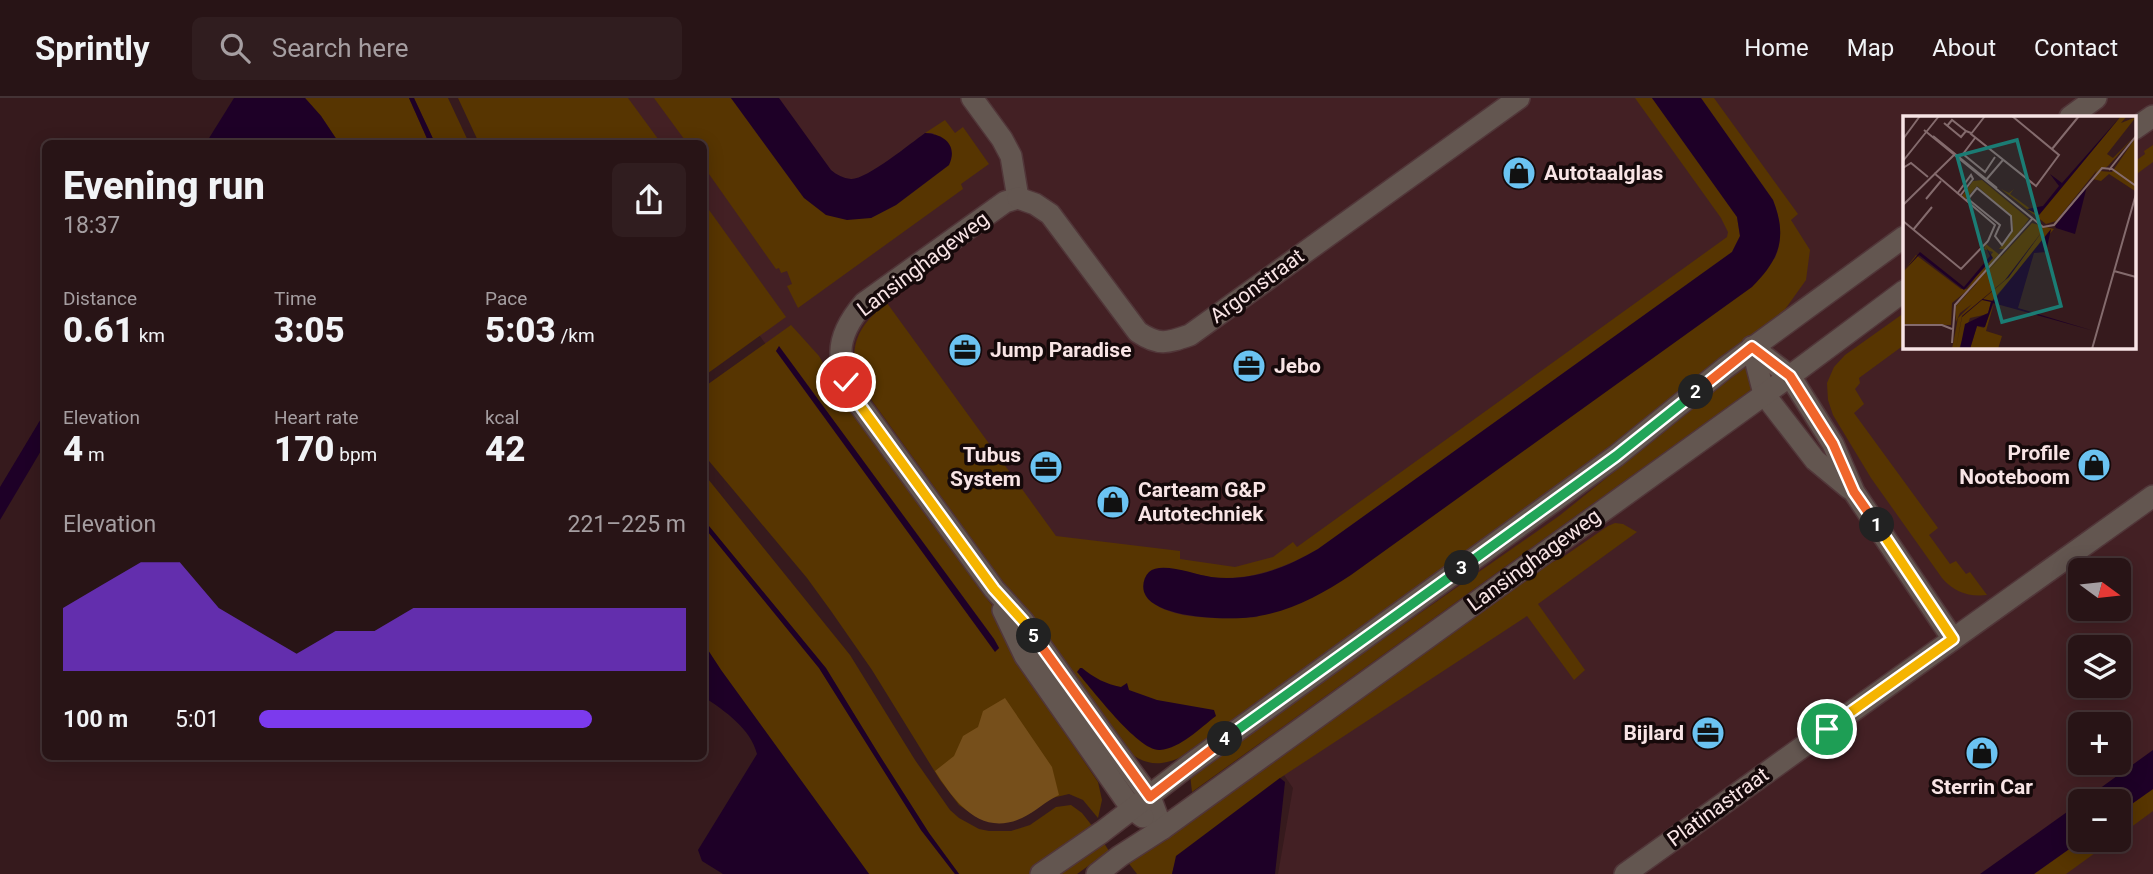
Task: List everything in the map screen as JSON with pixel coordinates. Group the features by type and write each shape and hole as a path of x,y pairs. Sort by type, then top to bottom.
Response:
{"street":[{"path":"972,98 1011,156 1018,198"},
{"name":"Argonstraat","path":"1018,198 1035,204 1050,214 1138,332 1153,342 1170,342 1190,335 1519,98"},
{"path":"2071,116 2096,98"},
{"path":"2136,128 2153,116"},
{"name":"Lansinghageweg","path":"1018,198 1005,202 864,303 846,328 840,350 842,368 846,382 859,404 994,589 1023,621 1150,797 1163,829"},
{"name":"Lansinghageweg","path":"1150,797 1199,758 1616,456 1752,347 1903,238"},
{"name":"Lansinghageweg","path":"1163,829 1903,291"},
{"path":"1752,347 1790,376 1833,444 1854,492 1953,639"},
{"path":"1752,347 1765,394 1815,460 1854,492"},
{"name":"Platinastraat","path":"1625,874 2153,496"},
{"name":"Lansinghageweg","path":"994,589 1025,656 1132,810 1163,829"},
{"path":"1041,874 1150,797"},
{"path":"1097,874 1163,829"}],"shaded area":[{"path":"234,98 305,98 337,140 208,140"},
{"path":"305,98 409,98 428,140 337,140"},
{"path":"409,98 414,98 434,140 428,140"},
{"path":"414,98 448,98 468,140 434,140"},
{"path":"458,98 628,98 659,140 478,140"},
{"path":"597,98 2153,98 2153,874 1278,874 1293,788 1226,692 976,638 707,262 707,140 621,140"},
{"path":"654,98 731,98 804,198 871,218 896,205 949,165 933,133 925,133 945,120 955,133 963,127 989,164 961,184 963,189 798,308 787,286 792,284 787,271 781,273 779,268 776,269 707,171 707,140 685,140"},
{"path":"731,98 779,98 831,170 845,178 858,178 867,174 925,133 948,142 952,152 949,165 896,205 871,218 847,220 826,215 804,198"},
{"path":"1635,98 1652,98 1737,217 1740,236 1732,252 1318,549 1283,566 1234,578 1212,577 1173,569 1155,570 1148,574 1146,596 1167,611 1182,615 1214,618 1257,617 1775,258 1780,229 1773,200 1701,98 1714,98 1798,214 1791,220 1810,250 1806,280 1781,315 1645,422 1179,758 1162,763 1148,762 1121,746 865,391 855,365 854,353 860,332 867,322 887,303 1056,536 1180,551 1180,559 1235,567 1273,557 1293,542 1297,547 1727,237 1728,232 1721,218"},
{"path":"1652,98 1701,98 1773,200 1780,226 1778,248 1769,267 1752,287 1351,575 1318,595 1272,613 1248,618 1215,618 1178,613 1151,601 1144,592 1143,584 1147,574 1154,569 1170,568 1211,577 1240,577 1280,568 1318,549 1732,252 1740,236 1737,217"},
{"path":"2153,145 2153,162 2136,175 2136,161 2145,154 2144,151"},
{"path":"707,207 786,317 707,374"},
{"path":"1903,314 1903,346 1859,378 1860,383 1855,389 1864,404 1854,413 1938,528 1929,535 1950,564 1956,561 1966,574 1970,572 1987,595 1962,593 1942,578 1871,478 1833,415 1828,400 1827,383 1834,367 1845,355"},
{"path":"791,325 819,356 873,440 996,611 1027,677 1098,782 1102,800 1098,818 1083,800 1069,794 1052,798 1022,817 1004,822 984,820 959,805 940,780 872,670 807,578 707,459 707,385","holes":["779,347 999,648 995,651 776,351"]},
{"path":"779,346 994,639 999,648 995,652 776,351"},
{"path":"1746,366 1751,390 1192,792 1190,774 1559,516"},
{"path":"42,417 42,449 0,520 0,487"},
{"path":"707,478 850,655 915,760 950,810 979,829 1011,831 1030,825 1056,807 1071,805 1082,813 1093,827 1030,874 959,874 929,833 825,668 707,524"},
{"path":"1615,523 1623,524 1637,532 1538,604 1585,670 1574,680 1527,616 1280,778 1177,856 1172,874 1137,874 1127,861 1528,574 1563,557"},
{"path":"707,524 826,668 929,833 959,874 955,874 921,830 819,668 707,531"},
{"path":"707,531 819,668 921,830 955,874 869,874 707,649"},
{"path":"707,649 869,874 723,874 702,861 698,850 757,754 749,737 728,715 707,699"},
{"path":"1080,668 1110,684 1121,687 1127,683 1129,690 1157,700 1214,710 1216,716 1175,746 1160,750 1151,748 1116,718 1077,672"},
{"path":"1005,698 1052,767 1059,795 1022,818 1007,823 994,823 981,820 960,805 935,771 954,756 963,736 978,727 983,711"},
{"path":"2153,750 2153,789 2131,805 2131,789 2099,789 2118,775 2131,775 2131,766"},
{"path":"1280,778 1285,782 1275,874 1172,874 1176,856"},
{"path":"2153,789 2153,811 2131,827 2131,805"},
{"path":"2068,811 2068,850 2034,874 1980,874"},
{"path":"1102,840 1109,851 1077,874 1054,874"},
{"path":"2068,850 2096,852 2066,874 2034,874"}],"place":[{"name":"Autotaalglas","path":"1519,173"},
{"name":"Jump Paradise","path":"965,350"},
{"name":"Jebo","path":"1249,366"},
{"name":"Profile Nooteboom","path":"2094,465"},
{"name":"Tubus System","path":"1046,467"},
{"name":"Carteam G&P Autotechniek","path":"1113,502"},
{"name":"Bijlard","path":"1708,733"},
{"name":"Sterrin Car","path":"1982,753"}],"route":[{"path":"846,382 859,404 994,589 1023,621 1150,797 1188,766 1616,456 1752,347 1790,376 1833,444 1854,492 1953,639 1827,729"}]}
